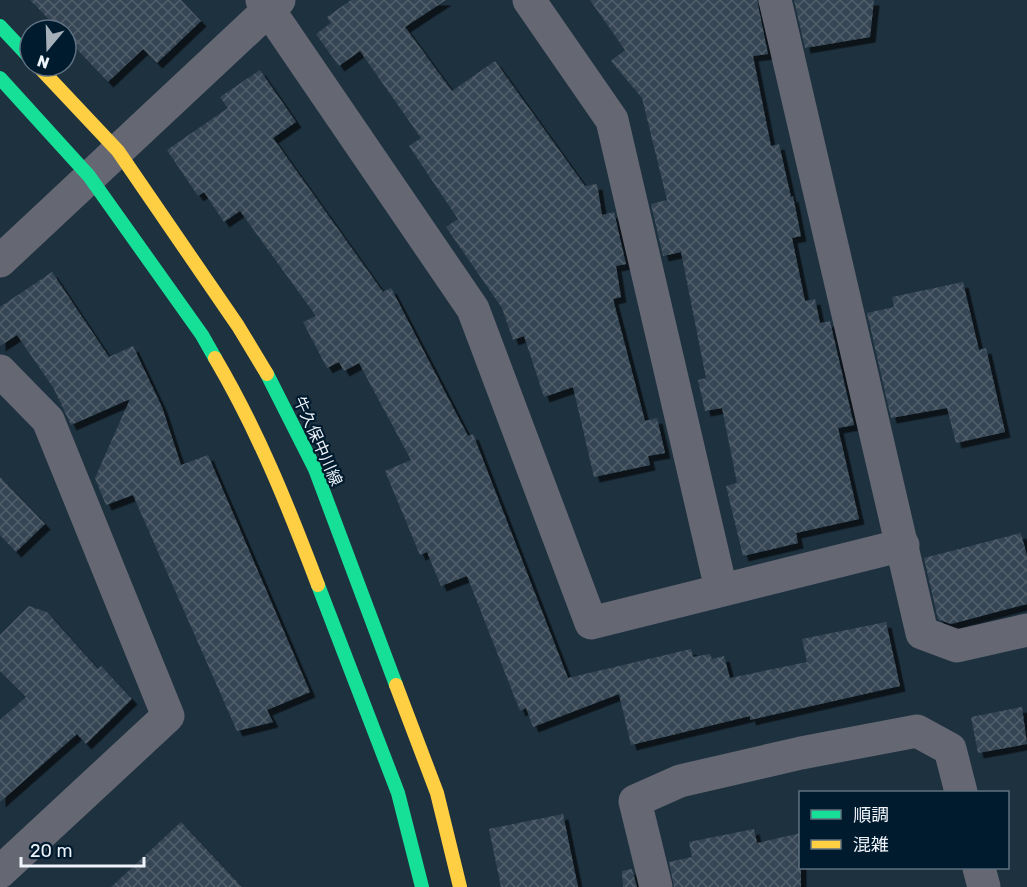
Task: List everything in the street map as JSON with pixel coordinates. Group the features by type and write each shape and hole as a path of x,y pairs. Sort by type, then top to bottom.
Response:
{"street":[{"path":"529,0 612,120 721,589"},
{"path":"775,0 922,633 957,646 1027,630"},
{"path":"0,261 118,151 270,3 473,309 591,623 903,545"},
{"path":"0,26 18,45"},
{"path":"0,78 89,176 202,335 246,411 273,469 399,793 422,887"},
{"name":"牛久保中川線","path":"49,78 118,151 238,326 282,400 315,469 437,794 460,887"},
{"path":"0,371 48,420 168,716 0,872"},
{"path":"656,887 635,801 680,781 801,753 917,731 950,749 961,791"},
{"path":"980,869 984,887"}],"building":[{"path":"30,0 181,0 201,21 157,63 143,49 108,82 78,51 78,18 47,18"},
{"path":"351,0 446,0 405,27 452,91 495,61 585,186 597,184 602,215 614,212 626,264 616,266 621,297 613,299 645,421 657,418 665,453 648,456 650,465 594,477 573,387 544,397 524,336 513,340 502,308 446,227 458,219 409,146 421,138 360,51 339,66 316,34 331,23 327,17"},
{"path":"590,0 757,0 768,54 753,56 771,146 779,144 791,197 793,196 801,236 792,238 805,301 815,299 820,323 830,321 854,425 838,428 859,519 796,533 798,543 743,556 726,486 737,483 722,408 705,411 698,380 706,378 681,252 663,256 651,204 667,200 642,98 611,61 625,50"},
{"path":"794,0 874,0 870,37 805,48"},
{"path":"260,70 296,122 273,138 383,292 391,288 468,436 473,434 568,678 691,649 693,657 710,654 712,659 724,656 730,678 807,662 802,639 886,622 900,686 750,720 750,716 631,745 619,694 533,727 526,708 520,711 467,576 441,586 427,552 420,555 385,471 411,460 359,363 344,371 339,362 327,368 303,322 316,316 240,211 224,222 204,192 198,196 167,150 228,108 220,97"},
{"path":"52,272 109,357 133,346 162,407 181,465 208,455 310,692 267,710 273,722 237,731 133,495 106,505 95,478 130,399 71,425 54,389 17,335 0,346 0,307"},
{"path":"963,282 979,350 986,348 1005,432 956,443 947,408 891,418 867,313 894,307 892,297"},
{"path":"0,477 45,524 16,552 0,535"},
{"path":"1021,533 1027,556 1027,604 951,624 938,619 924,558"},
{"path":"29,606 47,612 98,669 101,666 132,699 86,744 77,734 0,802 0,720 26,697 0,671 0,635"},
{"path":"1022,707 1027,744 978,753 971,717"},
{"path":"563,814 578,887 501,887 489,829"},
{"path":"181,822 242,887 111,887"},
{"path":"754,829 757,843 799,833 801,887 674,887 669,862 692,857 689,842"},
{"path":"632,869 637,887 623,887 622,871"}],"traffic: fast":[{"path":"0,26 18,45"},
{"path":"0,78 89,176 202,335 215,358"},
{"path":"267,374 315,469 396,685"},
{"path":"318,585 398,793 422,887"}],"traffic: slow":[{"path":"49,78 118,151 238,326 267,374"},
{"path":"215,358 231,385 271,469 318,585"},
{"path":"396,685 437,793 460,887"}]}
